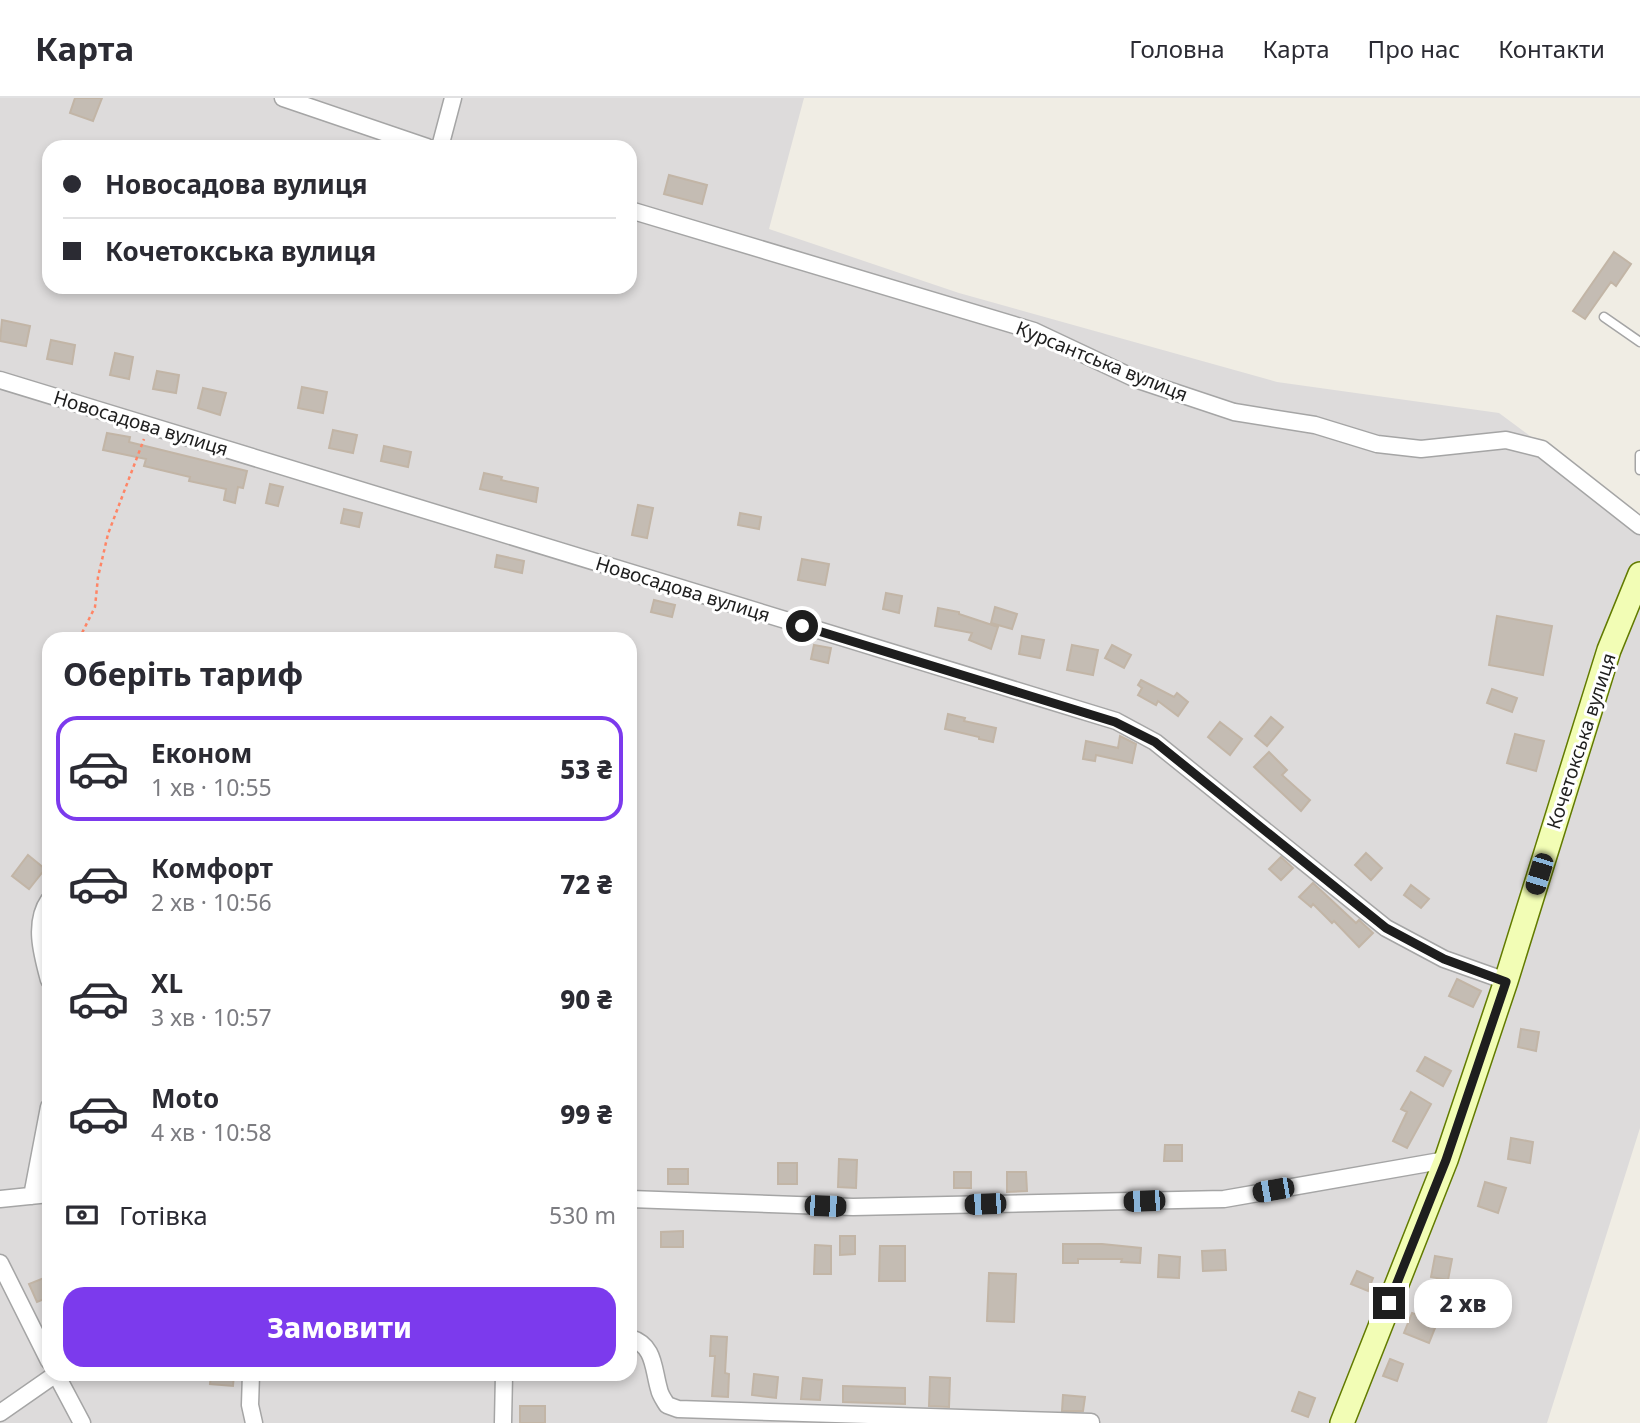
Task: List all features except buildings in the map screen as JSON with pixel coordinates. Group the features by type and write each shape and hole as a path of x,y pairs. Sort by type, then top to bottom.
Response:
{"main road":[{"name":"Кочетокська вулиця","path":"1342,1423 1446,1160 1506,982 1609,650 1640,574"}],"street":[{"path":"283,98 406,140"},
{"path":"442,140 453,98"},
{"name":"Курсантська вулиця","path":"637,212 1034,331 1138,380 1234,412 1315,425 1377,444 1421,449 1506,440 1524,443 1542,449 1640,526"},
{"name":"Новосадова вулиця","path":"0,380 1115,722 1155,742 1386,928 1444,959 1506,982"},
{"path":"42,910 42,956"},
{"path":"32,1196 42,1144"},
{"path":"637,1199 853,1207 1224,1199 1446,1160"},
{"path":"3,1202 42,1195"},
{"path":"0,1263 42,1346"},
{"path":"637,1340 649,1351 656,1369 659,1390 667,1405 678,1409 1091,1422"},
{"path":"0,1413 46,1381"},
{"path":"60,1381 82,1423"},
{"path":"251,1381 250,1405 254,1423"},
{"path":"503,1423 504,1381"}],"lane":[{"path":"1604,317 1640,342"},
{"path":"1640,455 1640,470"}],"path":[{"path":"82,632 94,607 108,534 149,426"}],"shaded area":[{"path":"0,98 804,98 769,229 959,293 1277,382 1499,413 1640,518 1640,1128 1547,1423 0,1423"}],"route":[{"path":"802,626 1115,722 1155,742 1386,928 1444,959 1506,982 1446,1160 1389,1303"}]}
